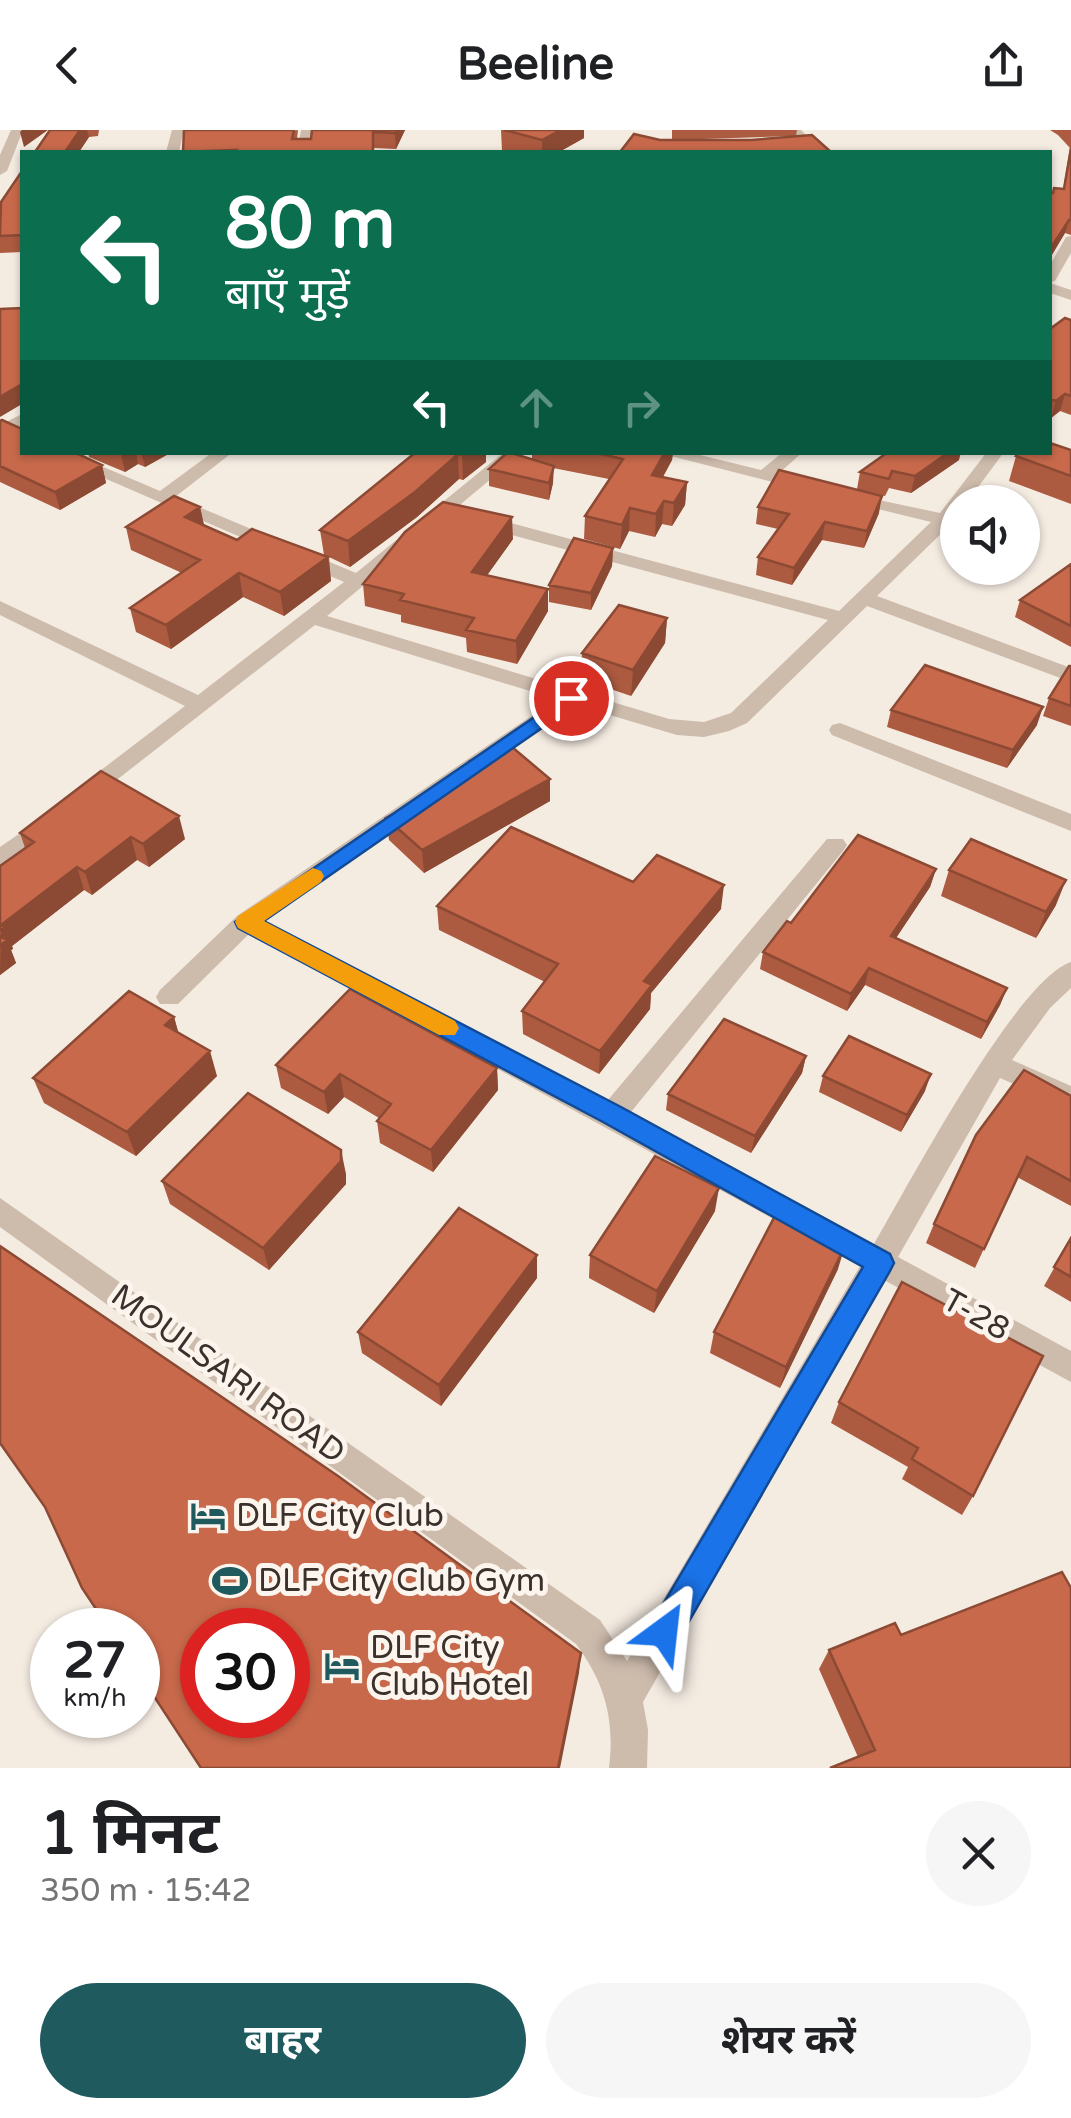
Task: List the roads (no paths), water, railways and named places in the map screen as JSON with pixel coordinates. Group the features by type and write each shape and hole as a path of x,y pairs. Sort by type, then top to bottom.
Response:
{"street":[{"path":"2,161 17,130"},
{"path":"1052,273 1068,234"},
{"path":"60,455 359,581"},
{"path":"164,496 221,455"},
{"path":"6,846 202,704 511,455"},
{"path":"675,455 940,519"},
{"path":"764,476 791,455"},
{"path":"971,485 994,455"},
{"path":"444,511 843,618"},
{"path":"312,618 571,698 686,730 704,731 739,718 940,524"},
{"path":"864,598 1071,675"},
{"path":"0,607 202,704"},
{"path":"169,997 246,922 571,698"},
{"path":"840,730 1071,823"},
{"path":"612,1115 835,845"},
{"name":"T-28","path":"246,922 612,1115 1071,1367"},
{"path":"625,1700 994,1064 1041,1001 1071,972"},
{"path":"994,1064 1071,1098"},
{"name":"MOULSARI ROAD","path":"1,1213 588,1632 610,1659 630,1716 628,1768"}],"place":[{"name":"DLF City Club","path":"208,1516"},
{"name":"DLF City Club Gym","path":"230,1581"},
{"name":"DLF City Club Hotel","path":"342,1666"}]}
